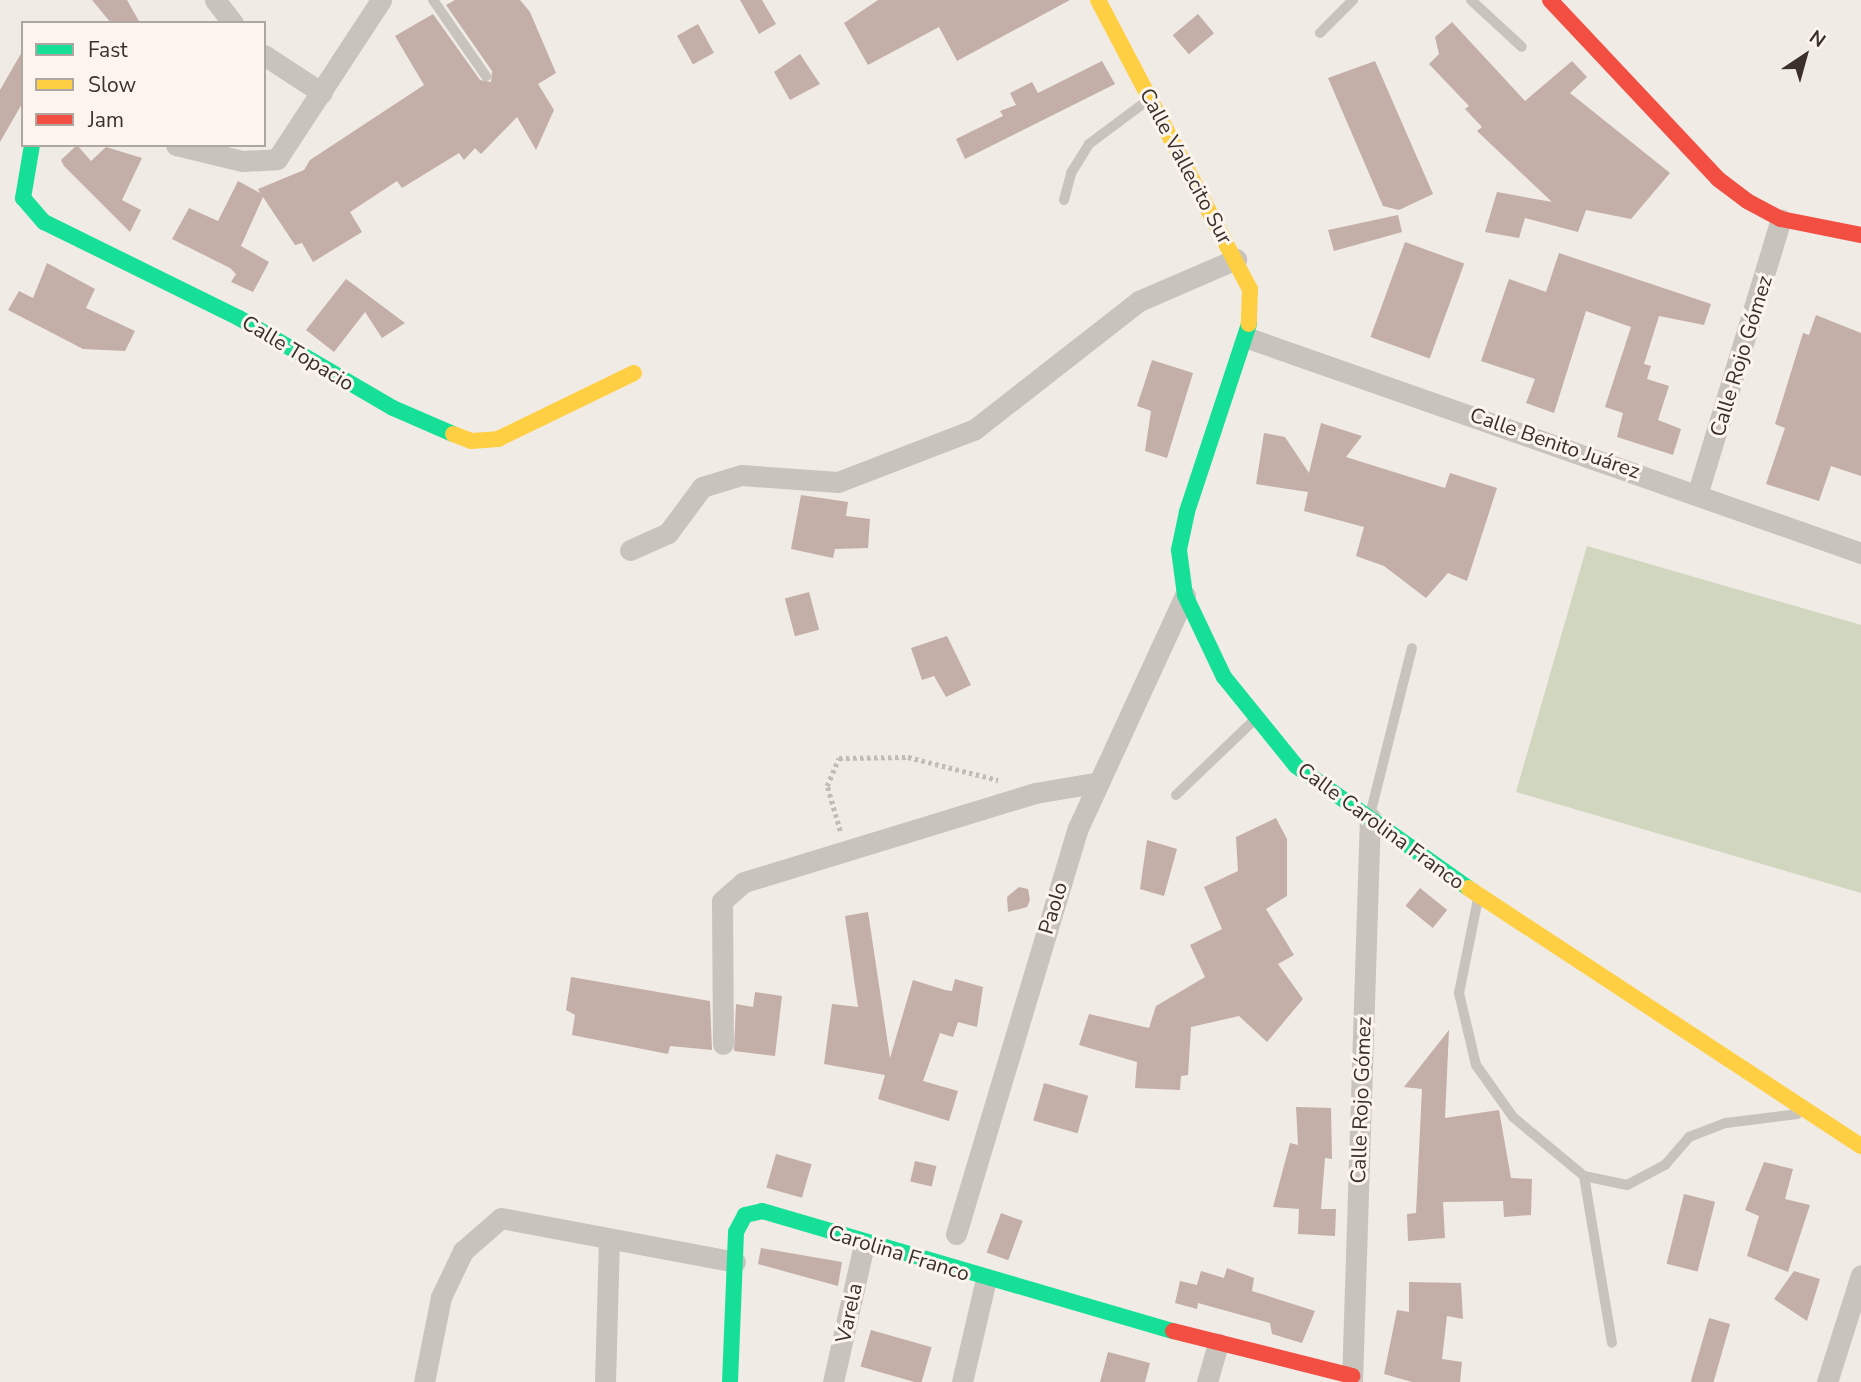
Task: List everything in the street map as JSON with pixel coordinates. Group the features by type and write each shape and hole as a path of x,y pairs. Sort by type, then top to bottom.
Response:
{"street":[{"path":"215,0 231,21"},
{"path":"187,147 267,163 288,150 381,0"},
{"name":"Calle Vallecito Sur","path":"1098,0 1250,289 1248,338"},
{"path":"1550,0 1718,179 1781,219 1861,236"},
{"path":"266,56 322,93"},
{"name":"Calle Topacio","path":"32,147 23,198 44,222 239,318 393,408 471,441 498,439 634,373"},
{"name":"Calle Rojo Gómez","path":"1698,492 1781,219"},
{"path":"631,550 668,533 702,487 741,475 838,482 975,429 1139,301 1236,259"},
{"name":"Calle Benito Juárez","path":"1248,338 1698,492 1861,553"},
{"name":"Calle Carolina Franco","path":"1248,338 1187,512 1179,550 1185,595 1224,677 1254,720 1296,766 1479,896 1861,1146"},
{"name":"Paolo","path":"956,1234 1095,783 1150,681 1185,595"},
{"path":"723,1044 722,901 744,882 845,847 1035,793 1095,783"},
{"name":"Calle Rojo Gómez","path":"1352,1379 1370,817"},
{"name":"Carolina Franco","path":"730,1382 739,1223 752,1211 986,1279 1352,1379"},
{"path":"424,1382 441,1297 463,1251 501,1218 609,1241 735,1262"},
{"path":"604,1380 609,1241"},
{"name":"Varela","path":"834,1382 864,1244"},
{"path":"1827,1382 1861,1275"},
{"path":"962,1382 986,1279"},
{"path":"1207,1382 1219,1344"}],"lane":[{"path":"433,0 486,76"},
{"path":"1320,33 1353,0"},
{"path":"1471,0 1522,47"},
{"path":"1064,200 1075,165 1089,144 1150,98"},
{"path":"1370,817 1412,648"},
{"path":"1176,795 1254,720"},
{"path":"1479,896 1459,993 1476,1065 1513,1117 1584,1177 1627,1185 1665,1165 1689,1137 1726,1123 1810,1112"},
{"path":"1584,1177 1612,1343"}],"path":[{"path":"845,847 827,786 839,758 908,757 975,771 1035,793"}],"green space":[{"path":"1587,546 1861,625 1861,893 1516,792"}],"building":[{"path":"92,0 127,0 139,21 109,21"},
{"path":"455,0 520,0 530,12 556,73 538,84 554,110 536,150 517,117 481,154 475,148 464,160 459,153 402,188 397,181 350,212 362,232 313,262 302,243 295,245 263,197 241,246 269,262 253,292 231,282 236,274 230,268 172,239 189,208 218,221 238,181 260,193 258,189 304,170 310,160 424,85 395,36 433,14 480,80 491,82 492,71 446,5"},
{"path":"740,0 762,0 776,24 759,34"},
{"path":"878,0 1070,0 957,61 939,27 868,65 844,23"},
{"path":"1198,14 1214,33 1189,54 1173,35"},
{"path":"1452,22 1525,101 1572,61 1587,77 1570,93 1670,173 1631,219 1586,210 1578,232 1525,218 1519,238 1485,232 1497,192 1552,202 1477,131 1482,127 1465,109 1469,106 1429,64 1439,54 1435,37"},
{"path":"698,24 714,53 693,64 677,36"},
{"path":"21,53 21,105 0,142 0,90"},
{"path":"800,54 820,84 790,100 774,72"},
{"path":"1102,61 1115,84 965,159 956,139 1003,116 1000,111 1016,105 1010,93 1032,82 1038,93"},
{"path":"1375,61 1433,194 1399,210 1383,206 1328,78"},
{"path":"75,147 79,147 91,161 106,147 142,158 122,200 141,210 130,232 64,166 61,160"},
{"path":"1398,215 1402,232 1334,251 1328,230"},
{"path":"1405,242 1464,264 1430,358 1370,337"},
{"path":"1559,253 1711,304 1704,325 1659,316 1644,364 1651,366 1647,379 1669,386 1658,420 1681,429 1673,455 1617,437 1623,413 1605,407 1631,327 1586,311 1554,413 1526,403 1535,379 1481,361 1509,279 1546,292"},
{"path":"47,263 95,289 86,308 135,331 125,351 83,349 8,310 19,291 33,298"},
{"path":"346,279 405,323 382,338 365,312 334,352 306,330"},
{"path":"1816,315 1861,333 1861,476 1831,466 1819,501 1766,484 1785,428 1775,424 1803,333 1809,335"},
{"path":"1152,360 1193,373 1167,458 1145,451 1151,411 1137,406"},
{"path":"1321,423 1362,436 1346,457 1445,488 1450,473 1497,488 1467,581 1448,573 1426,598 1384,566 1356,556 1364,527 1304,511 1308,492 1256,484 1264,433 1285,437 1309,473"},
{"path":"801,495 848,502 846,516 870,519 868,548 835,549 833,558 791,549"},
{"path":"809,592 819,630 795,636 785,598"},
{"path":"947,636 971,685 946,697 934,676 922,680 911,648"},
{"path":"1276,818 1287,839 1287,896 1266,909 1294,955 1278,964 1303,999 1267,1042 1239,1016 1191,1027 1188,1075 1181,1076 1180,1090 1135,1088 1137,1062 1079,1045 1089,1014 1149,1028 1156,1006 1205,977 1190,945 1222,929 1204,887 1238,871 1236,837"},
{"path":"1147,840 1177,849 1164,896 1140,889"},
{"path":"1019,887 1028,889 1030,900 1027,907 1008,912 1007,897"},
{"path":"1420,888 1447,910 1433,928 1406,906"},
{"path":"868,912 890,1058 913,980 952,991 955,979 983,987 977,1027 958,1022 953,1037 940,1033 923,1081 958,1091 949,1121 878,1099 885,1075 824,1064 832,1004 858,1007 845,916"},
{"path":"571,977 710,1001 712,1050 670,1046 668,1054 572,1035 575,1015 566,1010"},
{"path":"755,992 782,996 775,1056 734,1051 736,1004 753,1007"},
{"path":"1449,1030 1445,1118 1499,1110 1511,1178 1532,1179 1531,1215 1504,1217 1503,1201 1443,1202 1445,1238 1408,1241 1407,1214 1416,1213 1422,1089 1404,1087"},
{"path":"1044,1083 1088,1096 1077,1133 1033,1120"},
{"path":"1296,1107 1331,1108 1332,1159 1325,1158 1321,1209 1336,1209 1335,1236 1298,1234 1299,1209 1273,1207 1290,1143 1298,1145"},
{"path":"776,1154 812,1164 802,1198 766,1188"},
{"path":"915,1161 936,1166 932,1186 910,1181"},
{"path":"1764,1162 1793,1169 1785,1199 1810,1205 1788,1272 1747,1256 1759,1216 1745,1210"},
{"path":"1684,1194 1715,1202 1698,1272 1667,1264"},
{"path":"1001,1213 1023,1221 1008,1260 987,1252"},
{"path":"761,1248 842,1262 838,1286 758,1264"},
{"path":"1227,1268 1254,1278 1252,1291 1315,1311 1302,1343 1272,1334 1270,1323 1198,1303 1197,1309 1175,1303 1180,1281 1197,1285 1201,1271 1224,1278"},
{"path":"1794,1271 1820,1279 1807,1321 1774,1299"},
{"path":"1409,1282 1461,1283 1463,1319 1447,1316 1442,1359 1462,1362 1460,1382 1412,1382 1384,1374 1397,1310 1409,1312"},
{"path":"1709,1318 1730,1324 1714,1382 1691,1381"},
{"path":"871,1330 932,1347 922,1382 861,1367"},
{"path":"1108,1352 1150,1363 1145,1382 1100,1382"}],"traffic: fast":[{"path":"32,147 23,198 44,222 239,318 393,408 453,434"},
{"path":"1249,324 1187,512 1179,550 1185,595 1224,677 1296,766 1468,888"},
{"path":"730,1382 736,1232 745,1215 762,1211 1173,1331"}],"traffic: slow":[{"path":"1098,0 1250,289 1249,324"},
{"path":"453,434 471,441 498,439 634,373"},
{"path":"1468,888 1861,1146"}],"traffic: jam":[{"path":"1550,0 1718,179 1747,201 1781,219 1861,235"},
{"path":"1173,1331 1352,1376"}]}
